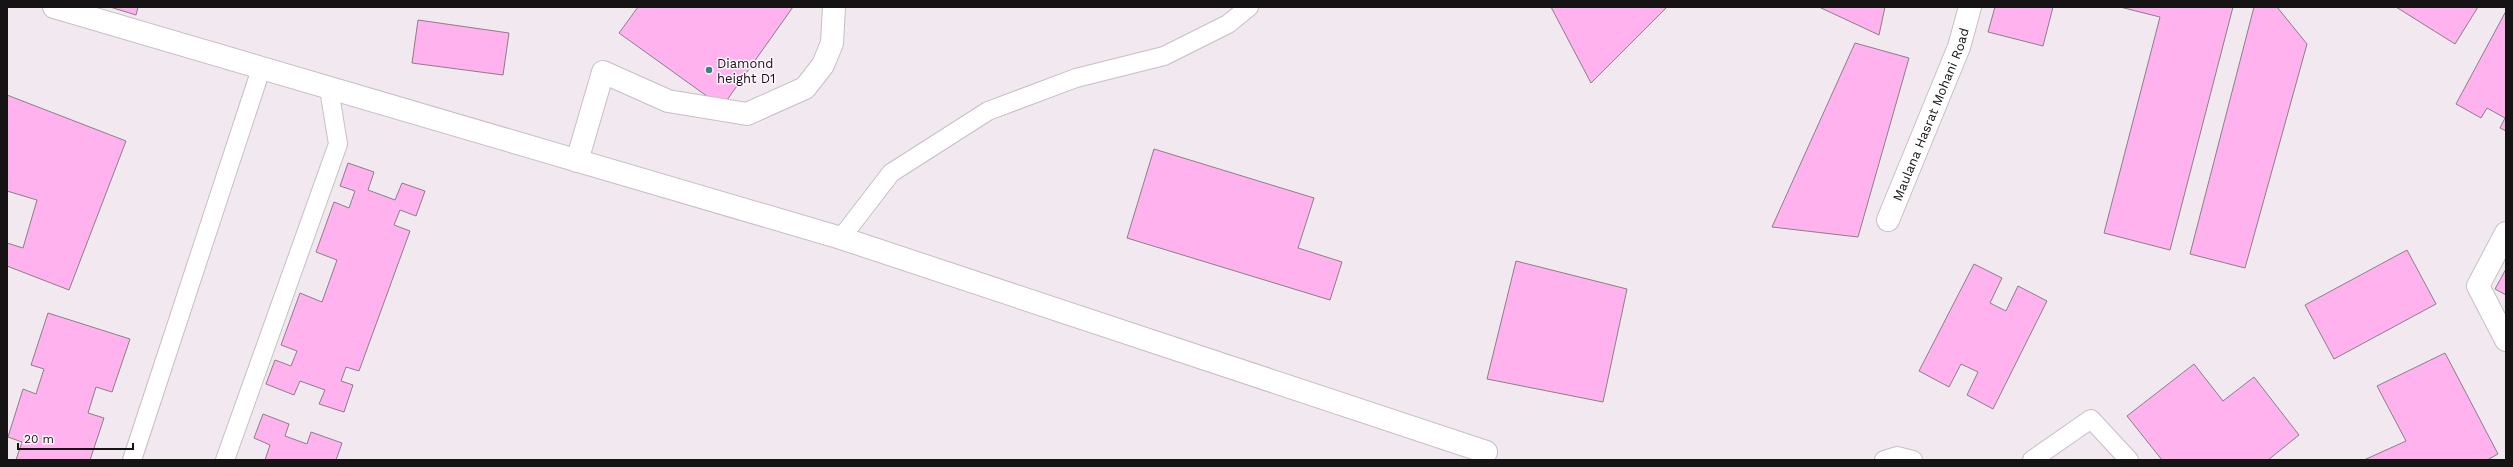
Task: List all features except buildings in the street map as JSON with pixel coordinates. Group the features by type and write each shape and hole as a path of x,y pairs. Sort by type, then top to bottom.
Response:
{"street":[{"path":"54,7 329,89 841,238 1486,452"},
{"path":"577,161 603,72 668,101 747,114 805,88 823,66 832,42 834,7"},
{"name":"Maulana Hasrat Mohani Road","path":"1888,220 1959,47 1970,7"},
{"path":"2506,233 2478,286 2506,340"}],"lane":[{"path":"841,238 891,174 988,111 1076,78 1164,56 1228,24 1249,7"},
{"path":"132,460 261,69"},
{"path":"225,460 338,144 329,89"},
{"path":"2032,460 2091,419 2129,460"},
{"path":"1884,460 1897,456 1913,460"}],"place":[{"name":"Diamond height D1","path":"709,70"}]}
